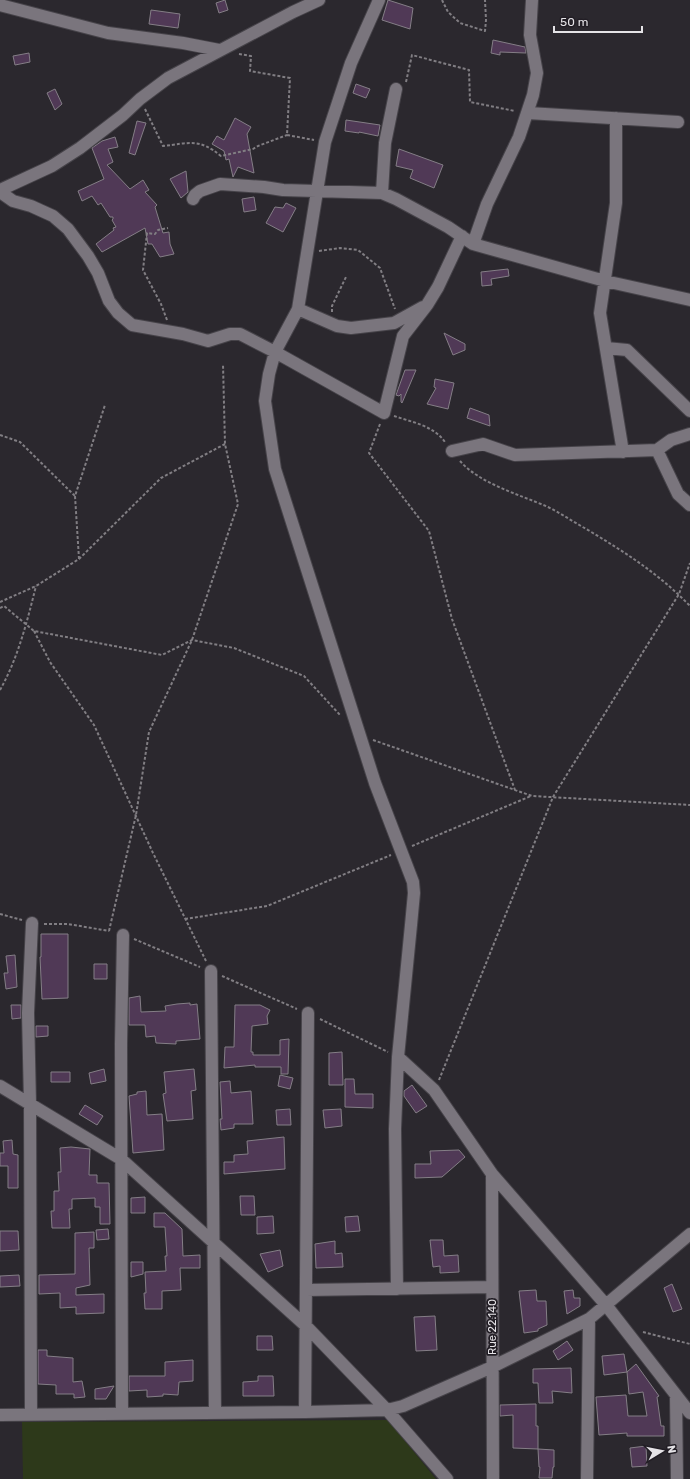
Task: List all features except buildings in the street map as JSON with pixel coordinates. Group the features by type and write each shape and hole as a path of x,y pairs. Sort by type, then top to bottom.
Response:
{"street":[{"path":"319,0 219,50 168,78 140,99 123,115 68,156 52,166 0,191 13,201 31,206 53,216 68,229 88,256 98,273 109,301 118,313 132,325 183,334 208,341 230,334 240,334 384,413 403,336 427,305 438,287 462,236"},
{"path":"379,0 351,64 325,142 298,309 275,352 269,374 265,400 275,469 375,783 413,882 414,893 398,1057 395,1129 397,1289"},
{"path":"473,244 487,204 528,113 533,95 537,73 530,35 532,0"},
{"path":"0,5 108,33 158,41 182,43 219,50"},
{"path":"382,193 385,143 396,89"},
{"path":"528,113 678,122"},
{"path":"616,118 616,203 600,314 623,452"},
{"path":"193,199 200,191 220,184 283,190 382,193 406,204 462,236 473,244 605,281 690,300"},
{"path":"298,309 337,326 358,327 385,325 400,320 427,305"},
{"path":"606,348 627,350 690,411"},
{"path":"452,452 483,444 515,456 657,450 671,440 690,434"},
{"path":"657,450 678,494 690,505"},
{"path":"31,1415 30,1103 28,1013 32,924"},
{"path":"122,1414 121,1044 123,935"},
{"path":"211,971 215,1413"},
{"path":"305,1412 308,1013"},
{"path":"398,1057 434,1090 492,1174 606,1305 690,1413"},
{"path":"0,1086 121,1159 306,1326 387,1410 447,1479"},
{"name":"Rue 22.140","path":"492,1174 493,1479"},
{"path":"0,1415 305,1412 387,1410 403,1406 492,1367 589,1319 690,1234"},
{"path":"306,1290 492,1287"},
{"path":"587,1479 589,1319"},
{"path":"676,1396 676,1479"}],"path":[{"path":"442,0 448,12 460,23 485,31 485,0"},
{"path":"238,54 251,56 250,71 290,78 287,135"},
{"path":"396,89 405,85 412,55 468,70 470,102 528,113"},
{"path":"140,99 163,146 198,142 211,147 222,156 253,149 287,135 325,142"},
{"path":"168,228 158,230 155,234 147,233 143,270 161,304 168,322"},
{"path":"308,249 318,252 340,248 358,250 380,268 400,320"},
{"path":"337,326 333,317 332,306 346,277"},
{"path":"109,931 136,815 149,732 192,640 238,504 225,444 223,364"},
{"path":"79,559 75,496 105,405"},
{"path":"515,790 452,619 429,531 369,453 384,413 428,428 442,438 462,464 483,479 550,508 619,549 652,570 690,606"},
{"path":"0,435 20,442 75,496"},
{"path":"0,602 36,586 79,559 161,478 225,444"},
{"path":"434,1090 553,797 679,594 690,563"},
{"path":"0,690 10,672 26,625 36,586"},
{"path":"34,631 50,662 94,725 211,971"},
{"path":"185,919 267,906 532,796"},
{"path":"0,914 32,924 68,924 123,935 308,1013 398,1057"},
{"path":"624,1328 690,1344"}],"green space":[{"path":"388,1420 436,1479 23,1479 22,1422"}]}
